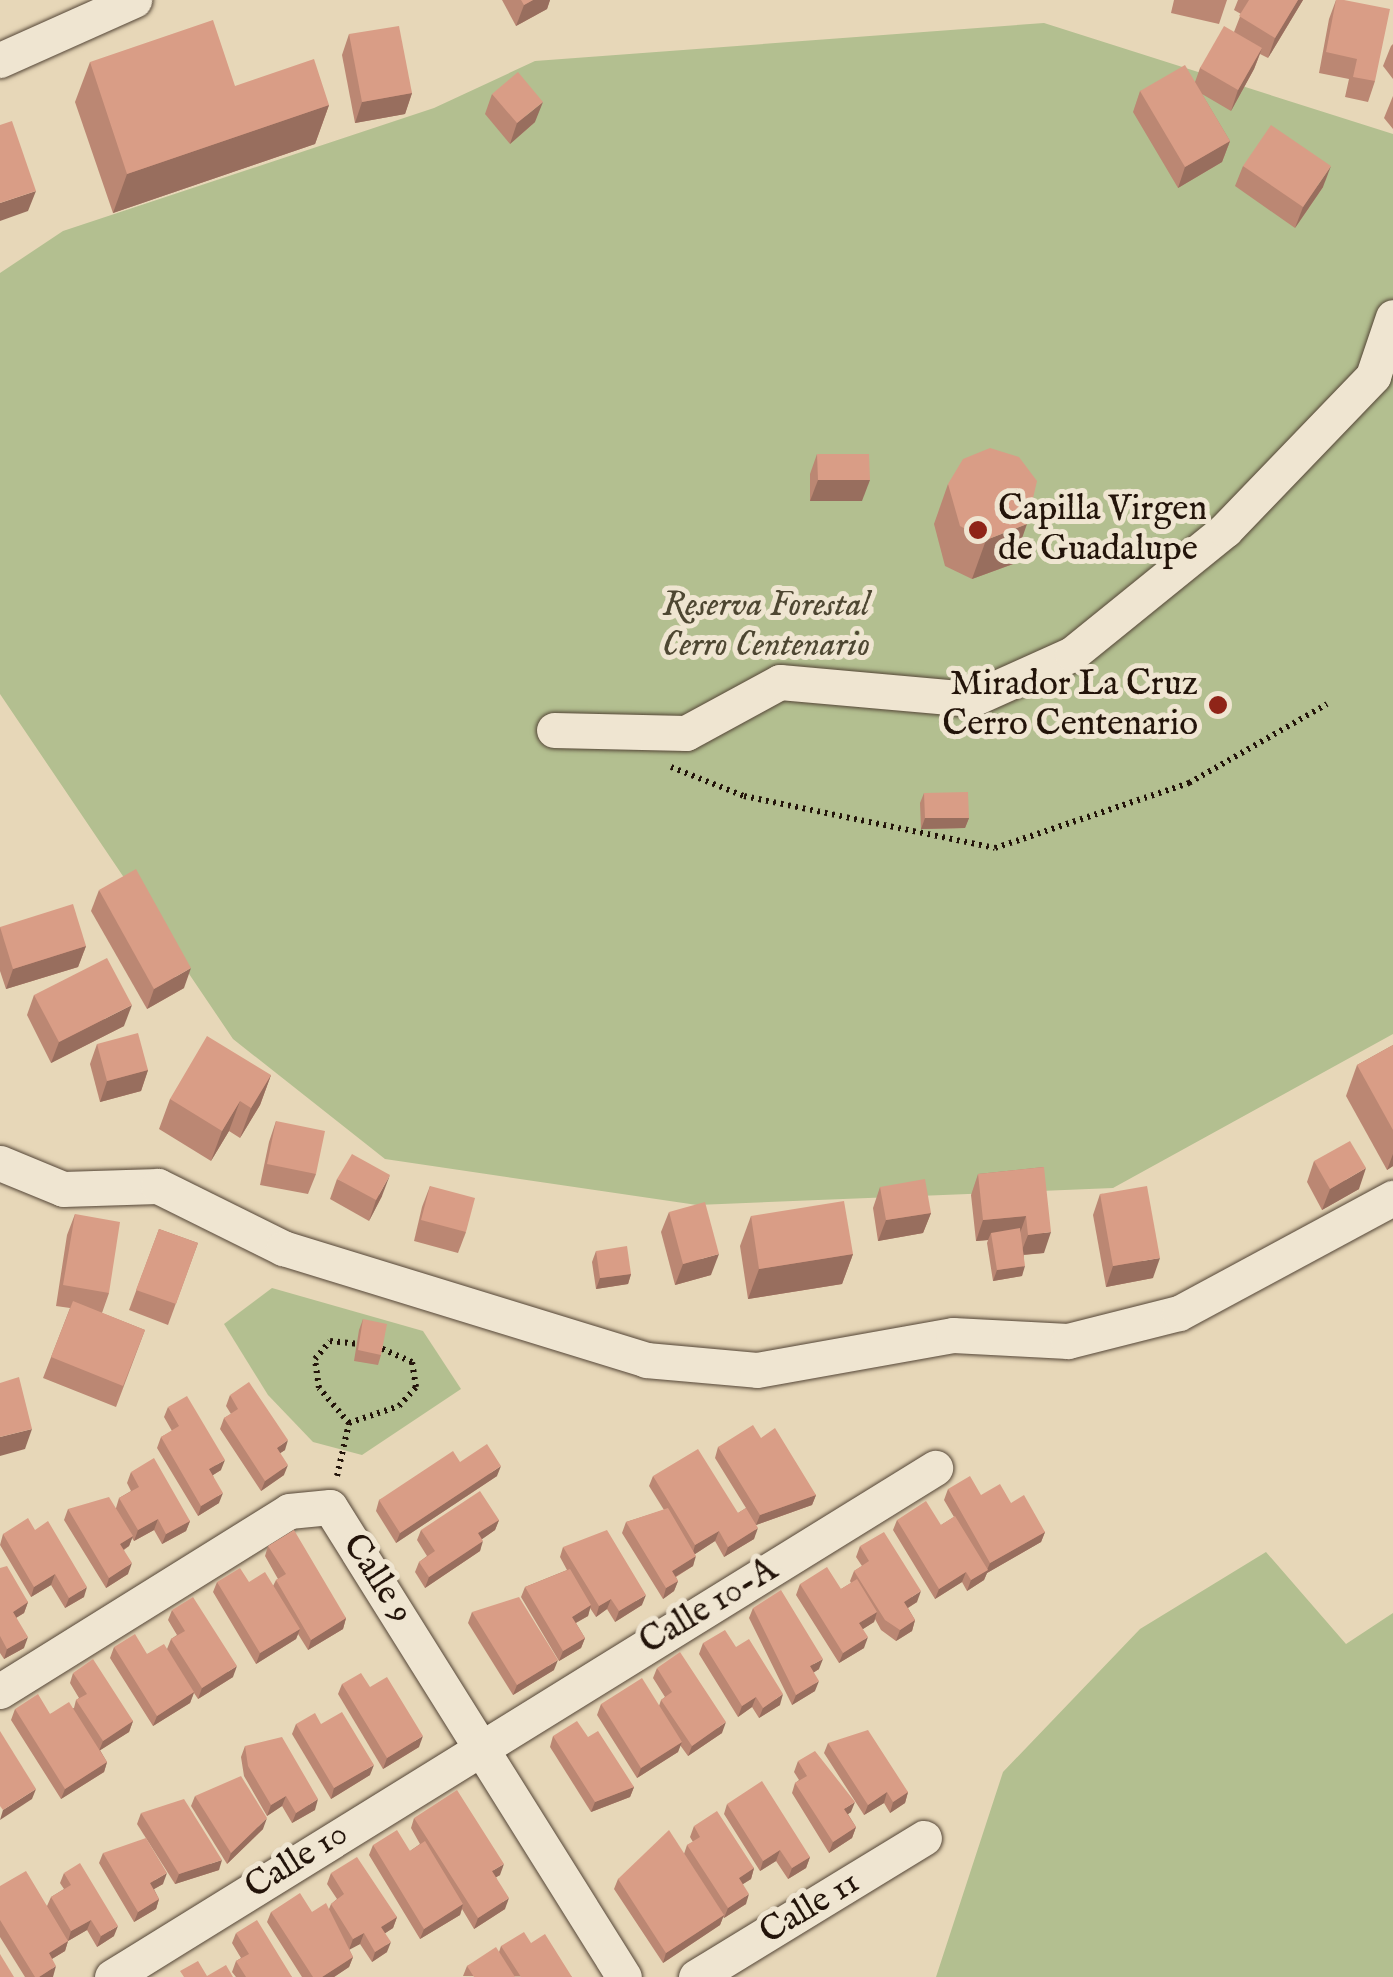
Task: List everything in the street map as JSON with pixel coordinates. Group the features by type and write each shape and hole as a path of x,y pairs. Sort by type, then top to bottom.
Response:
{"street":[{"path":"0,60 134,0"},
{"path":"554,730 686,733 780,682 972,699 1072,654 1225,530 1373,376 1393,317"},
{"path":"0,1164 63,1189 158,1186 284,1248 646,1360 757,1370 953,1335 1068,1341 1179,1313 1393,1198"},
{"name":"Calle 10-A","path":"482,1746 935,1468"},
{"name":"Calle 9","path":"0,1690 288,1511 330,1506 624,1977"},
{"name":"Calle 10","path":"112,1977 482,1746"},
{"name":"Calle 11","path":"696,1977 924,1838"}],"path":[{"path":"634,732 698,783 861,813 929,842 996,848 1189,783 1327,704"},
{"path":"348,1423 319,1388 315,1359 330,1341 357,1344"},
{"path":"348,1423 399,1406 416,1386 407,1356 381,1348"},
{"path":"330,1506 348,1423"}],"green space":[{"name":"Reserva Forestal Cerro Centenario","path":"1044,23 1393,134 1393,1034 1113,1188 697,1205 385,1159 233,1039 0,694 0,273 63,231 434,108 535,61"},
{"path":"272,1288 423,1331 461,1389 362,1455 313,1442 268,1395 224,1324"},
{"path":"1266,1552 1346,1644 1393,1613 1393,1977 936,1977 1003,1772 1140,1629"}],"building":[{"path":"1249,0 1298,0 1275,38 1239,16"},
{"path":"1336,0 1390,9 1375,81 1353,77 1357,59 1326,52"},
{"path":"213,20 235,86 314,59 329,105 127,174 90,62"},
{"path":"399,26 412,93 362,102 349,34"},
{"path":"1224,26 1262,48 1238,90 1200,68"},
{"path":"1185,65 1230,141 1185,167 1140,91"},
{"path":"518,72 543,102 517,123 492,94"},
{"path":"12,121 36,191 0,203 0,125"},
{"path":"1271,125 1331,166 1303,207 1243,166"},
{"path":"990,448 1019,457 1037,481 1027,524 986,540 960,526 948,484 963,459"},
{"path":"817,454 869,454 870,480 818,480"},
{"path":"968,792 969,818 925,818 924,793"},
{"path":"136,869 191,968 154,989 99,890"},
{"path":"73,904 86,946 13,969 0,927"},
{"path":"107,958 132,1005 59,1042 34,995"},
{"path":"138,1033 148,1070 107,1081 97,1044"},
{"path":"207,1036 271,1075 251,1108 240,1101 222,1131 170,1099"},
{"path":"1393,1045 1393,1130 1357,1065"},
{"path":"276,1121 325,1131 316,1174 267,1164"},
{"path":"1350,1141 1366,1168 1330,1189 1314,1161"},
{"path":"352,1154 390,1175 376,1200 337,1179"},
{"path":"1044,1167 1051,1232 1028,1235 1026,1216 983,1220 978,1174"},
{"path":"925,1179 931,1213 886,1220 880,1187"},
{"path":"430,1186 475,1198 466,1232 421,1220"},
{"path":"1147,1186 1160,1258 1113,1266 1100,1194"},
{"path":"844,1201 853,1254 759,1269 751,1216"},
{"path":"705,1202 719,1254 683,1264 669,1212"},
{"path":"75,1214 120,1222 109,1293 63,1285"},
{"path":"1020,1228 1025,1266 997,1270 991,1233"},
{"path":"159,1229 198,1243 176,1304 136,1290"},
{"path":"627,1246 631,1274 600,1278 596,1251"},
{"path":"73,1301 145,1330 123,1386 51,1357"},
{"path":"363,1319 387,1324 381,1355 358,1350"},
{"path":"19,1377 32,1429 0,1437 0,1383"},
{"path":"249,1382 288,1440 277,1448 288,1465 265,1481 224,1418 238,1409 230,1395"},
{"path":"187,1396 225,1460 209,1469 223,1493 201,1506 161,1437 179,1426 168,1407"},
{"path":"753,1425 761,1438 775,1428 816,1495 760,1515 718,1447"},
{"path":"487,1444 501,1466 400,1533 379,1500 453,1451 460,1462"},
{"path":"698,1449 738,1513 746,1508 758,1528 728,1547 719,1531 695,1545 653,1476"},
{"path":"154,1458 190,1521 166,1534 158,1519 138,1530 119,1498 139,1487 131,1472"},
{"path":"970,1476 981,1495 1000,1484 1011,1503 1024,1495 1045,1532 990,1563 948,1489"},
{"path":"480,1491 499,1520 478,1533 483,1541 429,1577 419,1562 435,1551 421,1530"},
{"path":"109,1497 133,1536 120,1544 132,1563 109,1578 68,1509"},
{"path":"926,1501 941,1525 955,1516 988,1570 971,1580 966,1572 939,1589 897,1520"},
{"path":"668,1508 696,1556 672,1571 678,1581 666,1588 626,1522"},
{"path":"28,1518 35,1530 48,1521 87,1587 69,1598 55,1574 34,1587 3,1534"},
{"path":"294,1530 346,1618 311,1640 276,1580 286,1574 268,1546"},
{"path":"607,1530 646,1595 619,1611 611,1599 599,1606 563,1547"},
{"path":"884,1532 921,1591 904,1602 915,1620 900,1630 885,1620 854,1571 869,1561 860,1546"},
{"path":"7,1566 28,1602 13,1612 28,1637 7,1649 0,1636 0,1568"},
{"path":"827,1567 841,1589 857,1579 877,1612 859,1623 868,1637 843,1653 800,1584"},
{"path":"240,1568 249,1582 265,1572 300,1629 260,1653 217,1582"},
{"path":"570,1569 591,1605 572,1617 585,1638 563,1651 525,1587"},
{"path":"781,1590 823,1659 810,1666 819,1681 796,1695 753,1608"},
{"path":"193,1597 237,1666 202,1688 171,1639 185,1631 172,1610"},
{"path":"519,1597 558,1660 517,1685 472,1612"},
{"path":"725,1630 736,1647 749,1639 783,1694 763,1708 756,1697 742,1706 703,1643"},
{"path":"135,1634 147,1654 164,1644 194,1692 157,1716 114,1647"},
{"path":"680,1652 726,1722 692,1746 661,1700 672,1692 657,1668"},
{"path":"93,1659 133,1721 103,1741 76,1700 87,1694 73,1673"},
{"path":"361,1673 370,1687 387,1677 423,1736 387,1758 342,1684"},
{"path":"642,1678 682,1742 641,1768 601,1704"},
{"path":"38,1694 50,1714 69,1702 107,1762 65,1789 15,1709"},
{"path":"342,1712 374,1765 334,1788 296,1724 315,1713 321,1724"},
{"path":"577,1721 588,1737 598,1731 634,1787 595,1802 553,1736"},
{"path":"868,1730 908,1792 893,1802 887,1792 868,1805 828,1743"},
{"path":"0,1731 36,1789 3,1810 0,1806"},
{"path":"282,1737 318,1799 296,1813 286,1796 271,1805 248,1766 245,1746"},
{"path":"815,1751 855,1802 844,1809 856,1827 833,1842 795,1783 807,1776 798,1761"},
{"path":"241,1776 267,1818 231,1853 195,1796"},
{"path":"762,1781 810,1857 792,1868 780,1850 763,1861 727,1804"},
{"path":"457,1790 504,1864 492,1871 509,1898 478,1918 414,1818"},
{"path":"184,1799 222,1860 179,1874 141,1813"},
{"path":"717,1811 754,1868 739,1878 749,1894 728,1908 687,1845 700,1837 694,1826"},
{"path":"397,1830 410,1851 425,1841 463,1904 424,1929 373,1845"},
{"path":"669,1830 724,1915 666,1953 618,1879"},
{"path":"146,1838 167,1873 150,1883 159,1899 138,1912 103,1853"},
{"path":"357,1857 397,1917 381,1927 391,1942 375,1952 364,1933 353,1939 331,1904 344,1894 331,1873"},
{"path":"80,1863 118,1926 101,1936 91,1920 71,1931 51,1897 71,1885 64,1873"},
{"path":"26,1871 68,1941 49,1953 56,1966 39,1977 35,1977 0,1920 0,1886"},
{"path":"300,1893 312,1912 326,1903 353,1957 322,1977 313,1977 271,1912"},
{"path":"257,1920 292,1977 246,1977 236,1961 249,1954 236,1933"},
{"path":"524,1932 531,1943 545,1934 572,1977 521,1977 501,1946"},
{"path":"496,1947 515,1977 474,1977 467,1966"},
{"path":"0,1954 14,1977 0,1977"},
{"path":"198,1961 207,1976 226,1965 233,1977 184,1977 180,1971"}],"place":[{"name":"Capilla Virgen de Guadalupe","path":"978,530"},
{"name":"Mirador La Cruz Cerro Centenario","path":"1218,705"}]}
